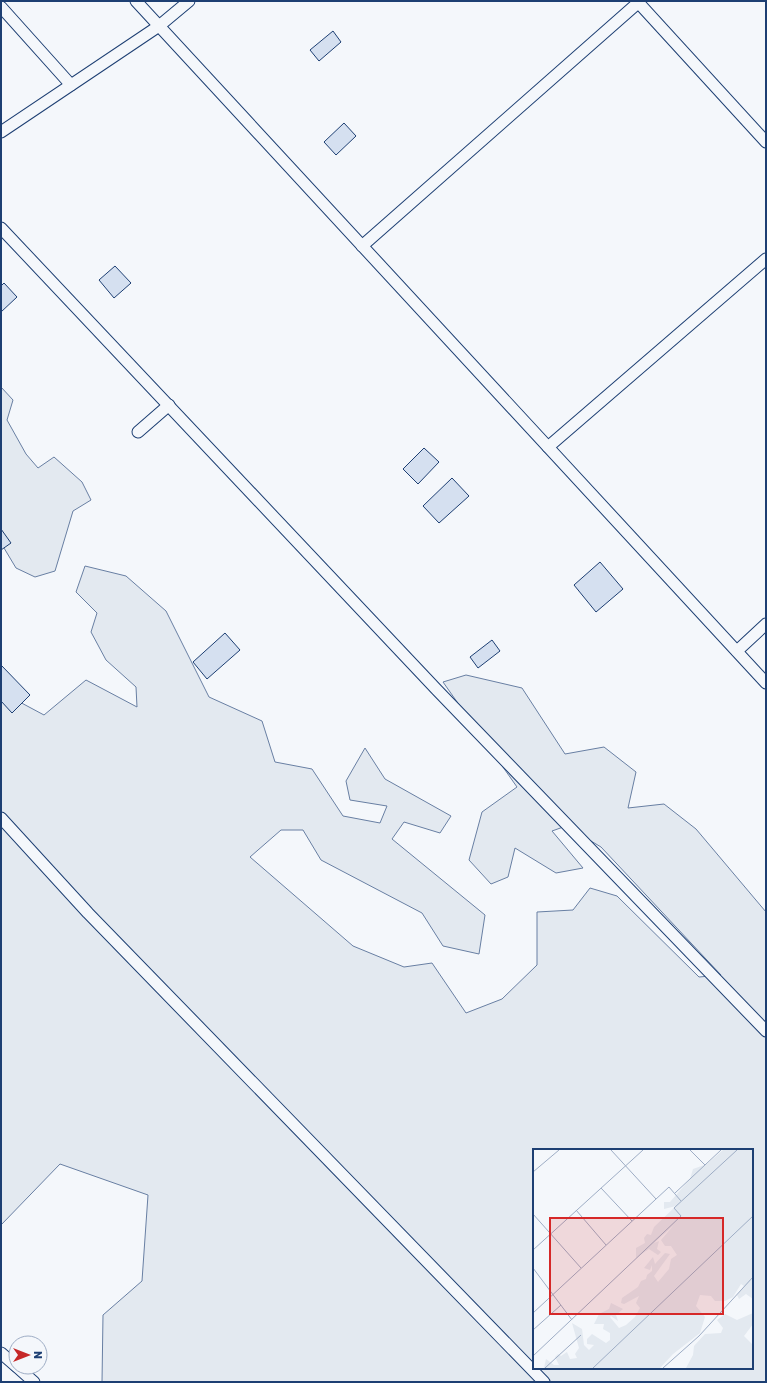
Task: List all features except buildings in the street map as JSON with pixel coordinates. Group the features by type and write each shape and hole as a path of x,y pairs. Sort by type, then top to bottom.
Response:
{"lane":[{"path":"136,1 766,683"},
{"path":"1,132 159,26 189,1"},
{"path":"362,246 638,1 766,142"},
{"path":"1,7 71,85"},
{"path":"1,228 437,690 766,1031"},
{"path":"548,447 766,259"},
{"path":"138,432 169,405"},
{"path":"737,651 766,624"},
{"path":"1,818 88,913 544,1382"},
{"path":"26,1375 34,1382"}],"shaded area":[{"path":"1,387 13,400 7,420 26,454 38,468 54,457 82,482 91,500 73,511 55,571 35,577 16,568 1,543"},
{"path":"85,566 126,576 166,611 209,697 262,721 275,762 312,769 343,816 380,823 387,806 350,800 346,781 365,748 385,779 451,816 440,833 404,822 392,839 485,915 479,954 443,946 422,913 321,860 303,830 281,830 250,857 353,946 404,967 432,963 466,1013 502,999 537,965 537,912 573,910 590,888 617,896 699,977 721,975 601,847 566,826 552,831 583,868 556,873 515,848 508,877 491,884 469,860 482,812 517,787 443,682 466,675 522,688 565,754 604,747 636,772 628,808 664,804 696,829 766,912 766,1382 102,1382 103,1315 142,1281 148,1195 60,1164 1,1225 1,692 44,715 86,680 137,707 136,687 106,660 91,632 97,613 76,592"}]}
